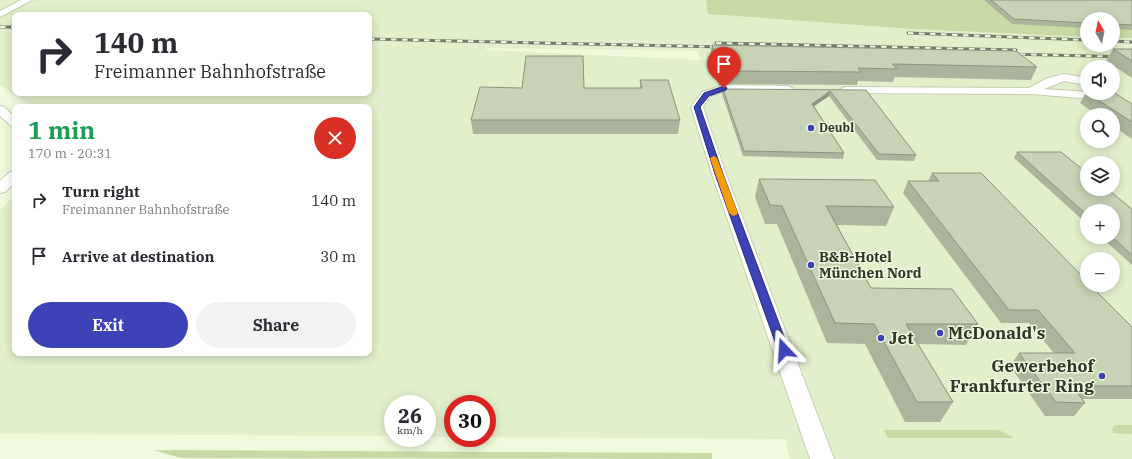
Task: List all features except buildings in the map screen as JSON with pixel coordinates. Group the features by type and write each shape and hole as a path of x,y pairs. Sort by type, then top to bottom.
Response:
{"street":[{"path":"0,14 28,0"},
{"path":"1031,90 1055,78 1072,78 1080,80"},
{"path":"801,90 724,88 706,94 697,107 719,174 820,448 822,459"},
{"path":"832,90 1031,90 1080,95"},
{"path":"0,110 12,120"},
{"path":"0,189 12,177"}],"shaded area":[{"path":"0,0 706,0 709,14 912,29 1080,37 1080,52 1120,52 1120,38 1132,38 1132,459 790,459 785,439 496,437 496,395 444,395 444,437 436,437 436,395 384,395 384,436 0,434 0,209 12,199 12,356 372,356 372,104 28,104 16,96 372,96 372,12 12,12 12,93 0,85","holes":["487,48 697,51 701,60 486,50"]},
{"path":"706,0 1126,0 1132,4 1132,38 1120,38 1120,12 1080,12 1080,37 912,29 708,14"},
{"path":"1115,425 1132,425 1132,434 1113,433 1112,428"},
{"path":"884,430 999,430 1014,438 888,438"},
{"path":"153,450 712,453 712,459 181,458"}],"railway":[{"path":"0,27 12,27"},
{"path":"908,33 1080,40"},
{"path":"372,39 723,47"},
{"path":"1120,41 1132,42"},
{"path":"716,43 1016,50"},
{"path":"1009,54 1132,57"}],"slow traffic":[{"path":"714,158 733,213"}],"place":[{"name":"Deubl","path":"811,128"},
{"name":"B&B-Hotel München Nord","path":"811,265"},
{"name":"McDonald's","path":"940,333"},
{"name":"Jet","path":"881,338"},
{"name":"Gewerbehof Frankfurter Ring","path":"1102,376"}],"route":[{"path":"724,88 706,94 697,107 719,174 784,350"}]}
